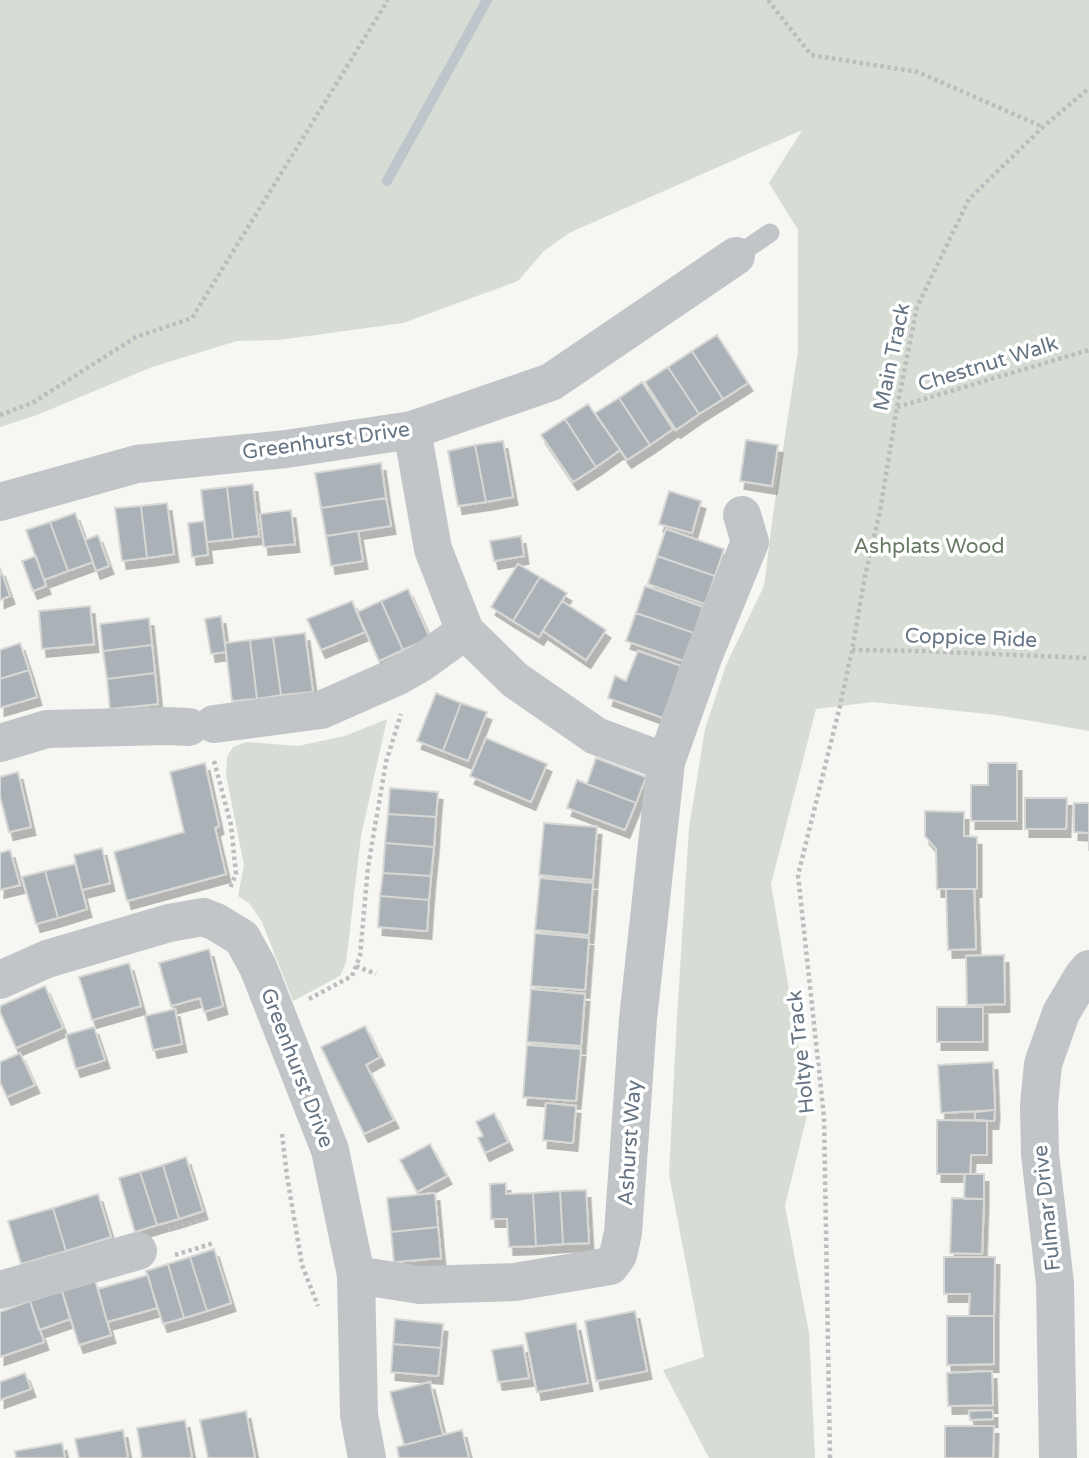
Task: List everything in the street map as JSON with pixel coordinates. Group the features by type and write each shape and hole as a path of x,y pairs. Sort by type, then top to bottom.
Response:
{"street":[{"name":"Greenhurst Drive","path":"0,502 137,464 286,449 412,430 551,382 736,256"},
{"path":"412,430 433,549 465,631 515,680 596,736 666,762"},
{"name":"Ashurst Way","path":"356,1275 420,1285 515,1282 610,1266 618,1255 623,1233 638,1019 666,762 704,655 750,542 742,515"},
{"path":"0,743 47,730 166,726 206,737 321,710 398,676 465,631"},
{"path":"0,980 47,960 169,923 203,917 216,922"},
{"name":"Greenhurst Drive","path":"216,922 242,938 258,967 331,1150 356,1275 359,1415 367,1458"},
{"name":"Fulmar Drive","path":"1058,1458 1055,1283 1040,1154 1038,1105 1042,1064 1061,1013 1089,969"},
{"path":"0,1290 138,1251"}],"lane":[{"path":"736,256 770,233"}],"path":[{"path":"0,415 32,403 136,337 192,318 388,0"},
{"path":"768,0 811,55 918,72 1043,127"},
{"name":"Main Track","path":"852,650 917,307 969,198 1043,127 1089,88"},
{"name":"Chestnut Walk","path":"897,407 1089,350"},
{"name":"Coppice Ride","path":"852,650 1089,658"},
{"name":"Holtye Track","path":"830,1458 824,1117 798,875 852,650"},
{"path":"278,1017 352,976 360,956 368,867 386,762 401,713"},
{"path":"206,737 231,825 236,874 216,922"},
{"path":"356,966 376,974"},
{"path":"282,1130 302,1265 320,1310"}],"green space":[{"name":"Ashplats Wood","path":"0,0 1089,0 1089,731 997,715 873,702 816,709 771,884 809,1107 785,1206 809,1333 815,1458 709,1458 663,1370 704,1357 669,1175 689,828 705,729 726,665 764,586 798,351 798,230 769,183 802,130 569,233 544,251 518,281 403,323 279,340 237,341 152,367 37,415 0,427"},
{"path":"387,719 361,836 346,963 340,976 293,1001 262,922 249,903 238,896 244,865 226,775 227,757 233,747 246,742 298,746 345,736"}],"building":[{"path":"717,335 748,383 723,399 692,351"},
{"path":"692,351 723,399 699,414 668,367"},
{"path":"668,367 699,414 676,430 645,382"},
{"path":"642,382 673,429 650,445 619,398"},
{"path":"619,398 650,445 627,460 595,413"},
{"path":"588,404 620,450 596,467 565,419"},
{"path":"565,419 596,467 573,482 541,435"},
{"path":"746,440 778,445 772,486 740,481"},
{"path":"503,441 513,497 486,502 475,445"},
{"path":"475,445 486,502 458,506 448,451"},
{"path":"381,463 386,498 321,508 315,473"},
{"path":"253,484 259,536 233,539 227,487"},
{"path":"227,487 233,539 207,542 201,490"},
{"path":"669,491 701,501 692,533 659,524"},
{"path":"386,498 391,526 326,536 321,508"},
{"path":"167,503 174,554 147,558 141,506"},
{"path":"141,506 147,558 122,561 115,508"},
{"path":"291,510 295,544 264,547 260,514"},
{"path":"75,513 93,562 68,571 50,522"},
{"path":"204,521 208,555 192,557 188,523"},
{"path":"50,522 68,571 44,580 26,530"},
{"path":"666,529 724,549 715,576 657,556"},
{"path":"358,531 363,561 331,566 326,536"},
{"path":"98,535 109,566 96,571 85,540"},
{"path":"521,536 524,556 494,561 490,541"},
{"path":"36,556 46,586 33,591 22,561"},
{"path":"657,556 715,576 705,604 648,584"},
{"path":"518,564 540,577 513,621 491,607"},
{"path":"0,568 10,596 0,600"},
{"path":"540,577 567,593 539,637 513,621"},
{"path":"645,586 703,607 694,633 636,613"},
{"path":"408,589 430,638 403,650 381,601"},
{"path":"352,601 365,632 321,650 307,619"},
{"path":"381,601 403,650 379,661 357,612"},
{"path":"562,601 606,630 586,660 543,631"},
{"path":"90,606 94,644 42,649 39,611"},
{"path":"636,613 694,633 684,661 626,641"},
{"path":"221,616 226,652 211,654 205,619"},
{"path":"149,618 152,645 103,651 100,624"},
{"path":"305,633 313,692 281,695 273,637"},
{"path":"273,637 281,695 257,699 250,640"},
{"path":"250,640 257,699 232,701 225,643"},
{"path":"20,643 29,670 0,679 0,650"},
{"path":"152,645 155,673 107,679 103,651"},
{"path":"638,651 681,666 663,718 608,698 615,676 626,681"},
{"path":"29,670 37,697 0,708 0,679"},
{"path":"155,673 158,704 110,709 107,679"},
{"path":"436,693 461,703 443,751 417,741"},
{"path":"461,703 487,712 468,761 443,751"},
{"path":"486,738 547,764 531,802 470,776"},
{"path":"596,758 646,777 636,803 587,784"},
{"path":"205,763 219,826 215,828 226,874 127,901 114,852 184,832 170,772"},
{"path":"988,763 1017,763 1017,821 971,821 971,785 988,785"},
{"path":"18,772 31,827 9,832 0,796 0,777"},
{"path":"577,780 636,803 625,830 567,808"},
{"path":"390,788 438,792 436,817 388,814"},
{"path":"1025,798 1067,798 1066,829 1025,829"},
{"path":"1074,803 1089,803 1089,833 1074,832"},
{"path":"925,811 964,812 964,836 977,837 977,889 937,889 936,849 925,836"},
{"path":"388,814 436,817 434,847 385,843"},
{"path":"544,823 597,827 593,880 539,875"},
{"path":"385,843 434,847 431,876 383,873"},
{"path":"102,848 110,883 82,890 74,855"},
{"path":"10,850 20,885 0,890 0,853"},
{"path":"75,864 87,909 58,918 45,871"},
{"path":"45,871 58,918 36,924 22,877"},
{"path":"383,873 431,876 429,900 380,896"},
{"path":"540,878 593,883 589,935 535,930"},
{"path":"946,889 974,889 976,949 948,950"},
{"path":"380,896 429,900 427,931 378,927"},
{"path":"535,933 589,938 585,990 531,986"},
{"path":"209,949 223,1006 204,1012 200,998 171,1006 159,963"},
{"path":"1004,955 1005,1004 967,1005 966,956"},
{"path":"129,963 141,1006 92,1020 79,977"},
{"path":"45,986 63,1028 16,1048 0,1012 0,1006"},
{"path":"531,989 585,994 581,1046 527,1042"},
{"path":"937,1007 983,1007 983,1042 937,1042"},
{"path":"175,1009 182,1044 153,1050 145,1016"},
{"path":"365,1026 380,1057 366,1065 394,1120 364,1134 321,1047"},
{"path":"94,1027 105,1060 76,1069 66,1035"},
{"path":"527,1045 581,1049 576,1101 523,1097"},
{"path":"20,1053 35,1085 7,1097 0,1082 0,1062"},
{"path":"993,1062 995,1110 941,1113 938,1065"},
{"path":"546,1103 576,1106 573,1143 543,1140"},
{"path":"995,1110 994,1121 975,1120 975,1112"},
{"path":"494,1113 508,1142 485,1153 478,1138 483,1136 476,1122"},
{"path":"937,1120 987,1121 987,1155 971,1155 970,1174 937,1174"},
{"path":"430,1144 447,1176 417,1192 400,1160"},
{"path":"186,1157 203,1211 179,1219 163,1165"},
{"path":"163,1165 179,1219 157,1225 140,1172"},
{"path":"140,1172 157,1225 135,1232 119,1178"},
{"path":"965,1174 984,1174 984,1199 964,1199"},
{"path":"506,1183 506,1194 533,1193 536,1246 509,1247 507,1219 491,1219 490,1184"},
{"path":"586,1190 589,1243 563,1244 560,1191"},
{"path":"560,1191 563,1244 536,1246 533,1193"},
{"path":"435,1193 438,1227 391,1232 387,1198"},
{"path":"98,1194 111,1237 66,1251 53,1208"},
{"path":"952,1198 984,1199 982,1254 950,1253"},
{"path":"53,1208 66,1251 21,1264 8,1221"},
{"path":"438,1227 441,1258 394,1262 391,1232"},
{"path":"214,1249 231,1303 207,1311 190,1257"},
{"path":"190,1257 207,1311 184,1318 168,1264"},
{"path":"944,1257 995,1257 994,1316 969,1316 970,1294 944,1294"},
{"path":"168,1264 184,1318 163,1324 146,1271"},
{"path":"148,1275 157,1308 107,1322 98,1289"},
{"path":"95,1280 111,1335 79,1345 62,1291"},
{"path":"62,1291 70,1319 39,1330 30,1301"},
{"path":"30,1301 44,1342 0,1357 0,1312"},
{"path":"635,1311 647,1371 596,1381 585,1321"},
{"path":"947,1316 994,1316 994,1364 947,1365"},
{"path":"395,1319 443,1324 441,1348 393,1344"},
{"path":"576,1323 588,1383 537,1392 525,1333"},
{"path":"393,1344 441,1348 438,1376 391,1372"},
{"path":"523,1345 529,1378 498,1382 492,1350"},
{"path":"992,1371 993,1405 948,1406 947,1373"},
{"path":"25,1373 31,1389 0,1400 0,1382"},
{"path":"430,1382 443,1435 404,1445 390,1392"},
{"path":"993,1410 993,1419 970,1420 969,1411"},
{"path":"246,1411 255,1458 208,1458 200,1420"},
{"path":"185,1420 192,1458 142,1458 137,1428"},
{"path":"945,1426 994,1426 993,1458 945,1458"},
{"path":"123,1430 128,1458 79,1458 75,1439"},
{"path":"462,1430 469,1458 399,1458 397,1447"},
{"path":"62,1443 65,1458 16,1458 15,1451"}],"waterway":[{"path":"387,181 487,0"}]}
